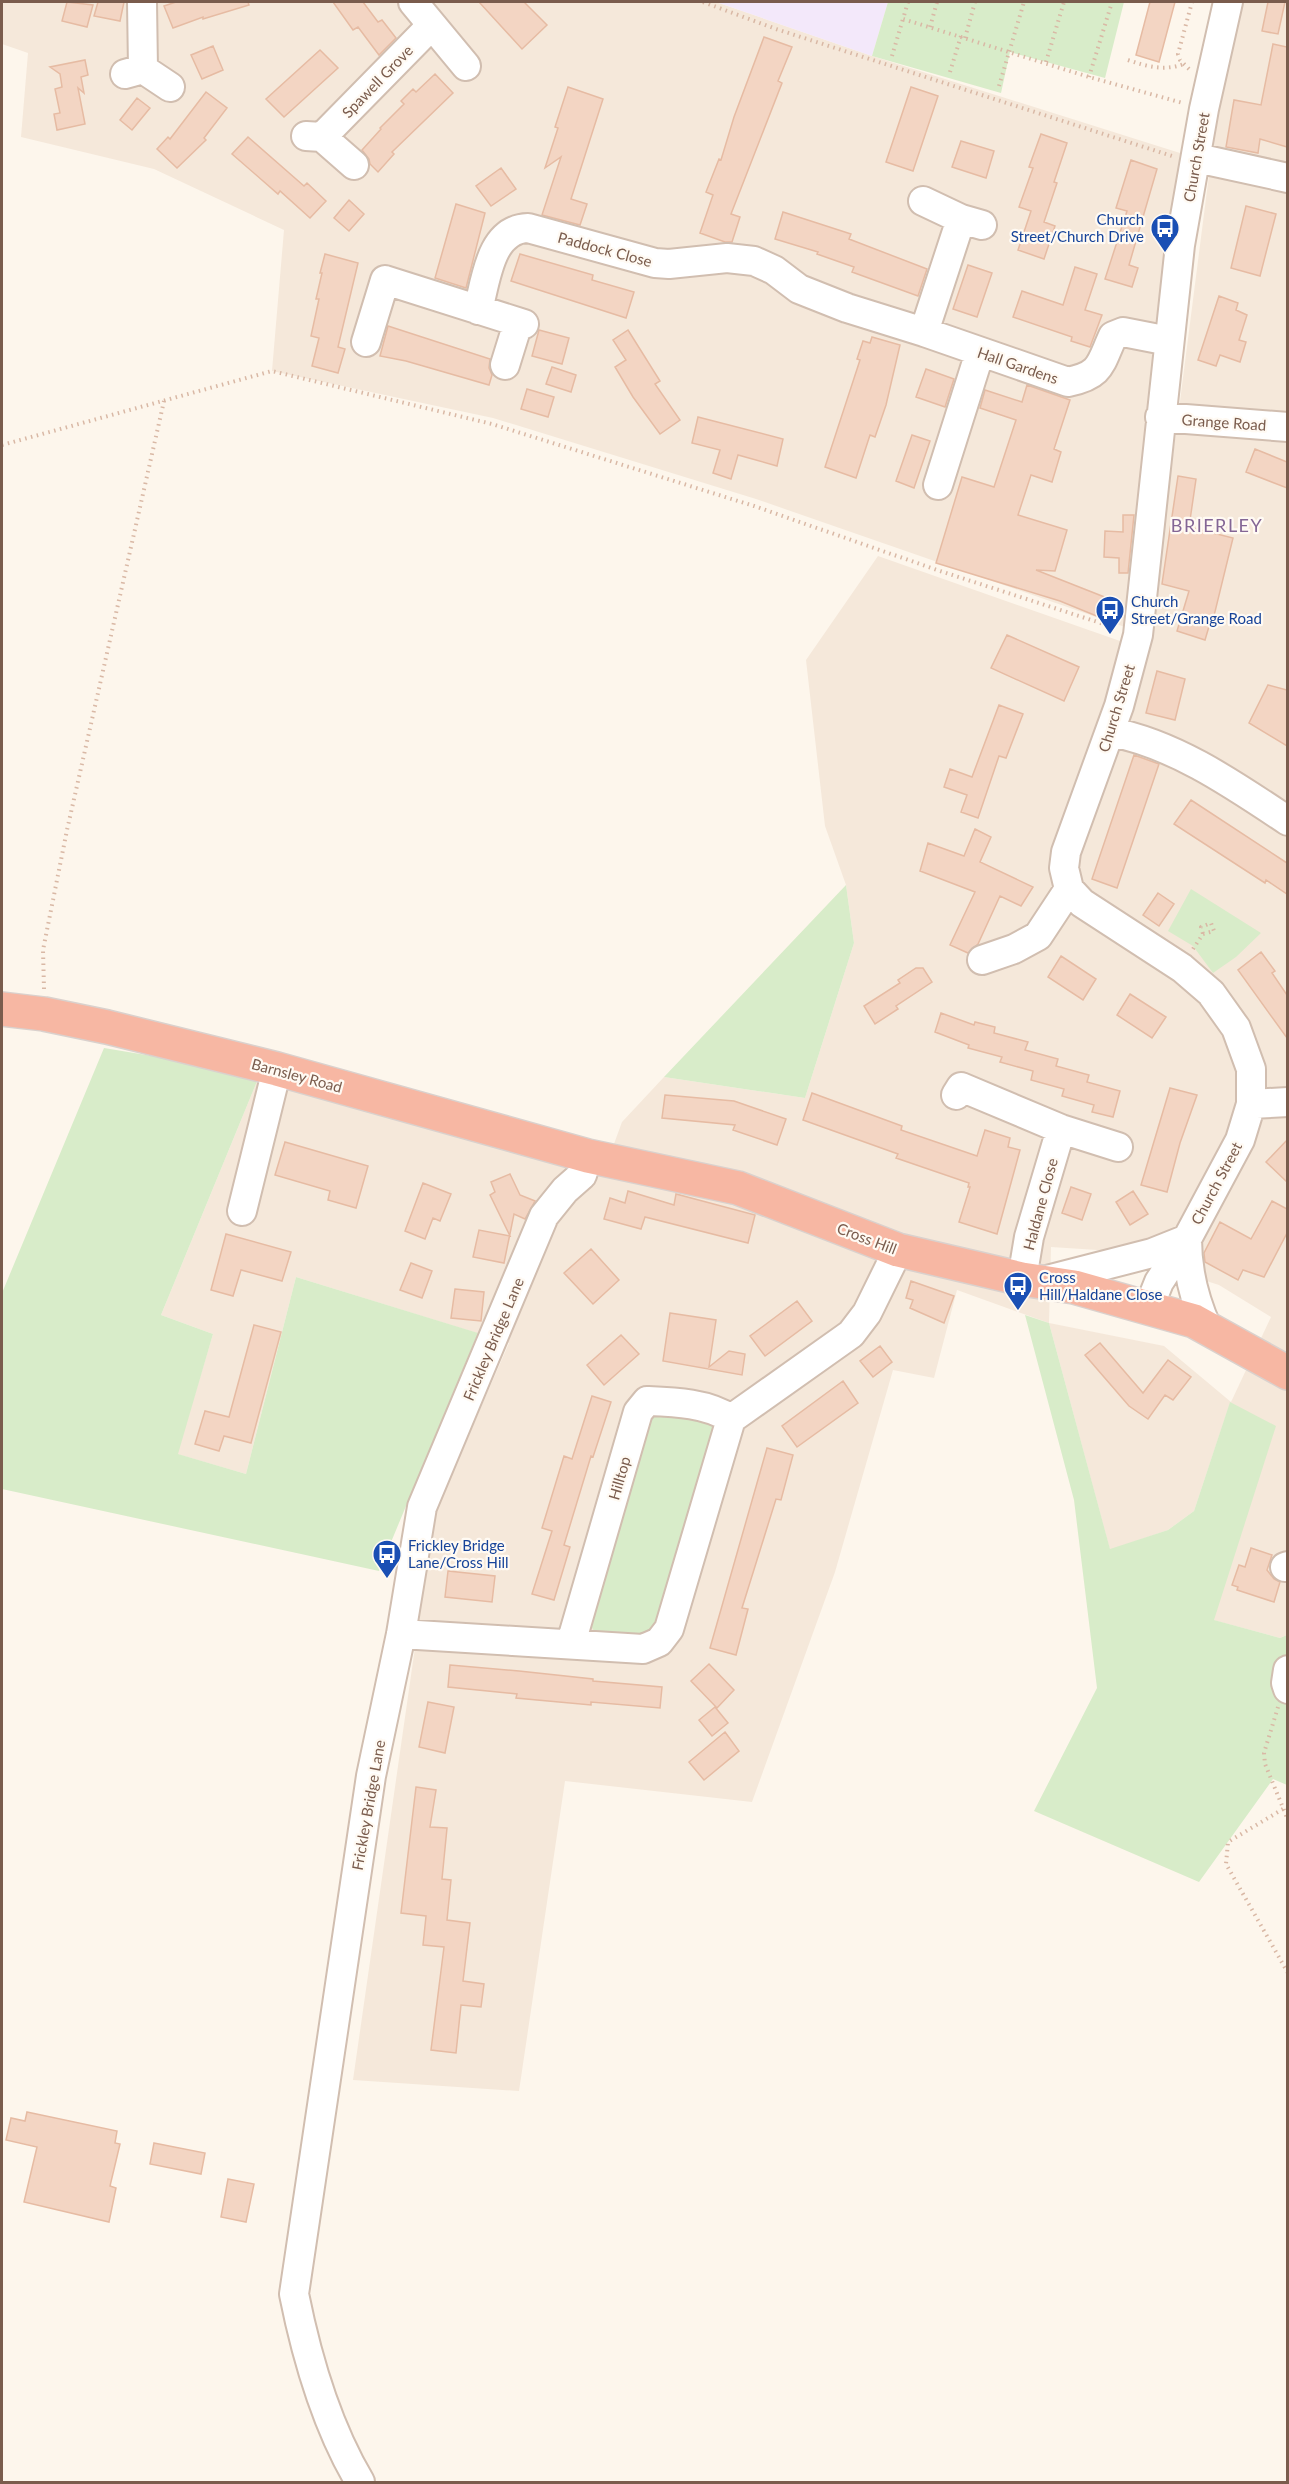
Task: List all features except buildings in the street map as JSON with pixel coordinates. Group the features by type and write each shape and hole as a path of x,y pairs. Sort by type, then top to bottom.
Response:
{"highway":[{"name":"Barnsley Road","path":"2,1009 44,1014 277,1069 588,1156"},
{"name":"Cross Hill","path":"588,1156 738,1188 898,1250 1074,1287 1149,1307"},
{"path":"1149,1307 1194,1321 1287,1373"}],"street":[{"path":"142,2 134,72 170,87"},
{"path":"413,2 466,66"},
{"name":"Church Street","path":"1149,1307 1159,1282 1187,1239 1240,1140 1251,1104 1251,1068 1236,1028 1211,993 1182,968 1082,903 1069,889 1064,868 1066,852 1111,732 1138,635 1180,245 1204,109 1228,2"},
{"name":"Spawell Grove","path":"354,165 314,137 432,25"},
{"path":"1196,161 1287,178"},
{"path":"923,201 971,222 924,332"},
{"name":"Paddock Close","path":"478,310 499,242 510,231 528,228 655,263 669,264 727,258 754,261 774,270 799,289 847,308"},
{"path":"366,342 384,280 521,323 505,365"},
{"name":"Hall Gardens","path":"847,308 1068,382 1084,379 1099,369 1113,336 1123,332 1169,340"},
{"path":"938,485 980,352"},
{"name":"Grange Road","path":"1160,417 1287,427"},
{"path":"1111,732 1135,736 1168,750 1287,820"},
{"path":"982,960 1014,949 1038,936 1069,889"},
{"path":"242,1211 277,1069"},
{"path":"956,1095 961,1087 1061,1129 1118,1147"},
{"path":"1251,1104 1287,1102"},
{"name":"Haldane Close","path":"1032,1280 1029,1237 1061,1129"},
{"name":"Frickley Bridge Lane","path":"360,2482 329,2418 314,2377 294,2294 371,1776 401,1634 422,1507 544,1216 565,1190 582,1175 588,1156"},
{"path":"1032,1280 1152,1253 1187,1239 1187,1260 1195,1301 1207,1328"},
{"path":"401,1634 643,1649 659,1642 669,1629 731,1419 851,1334 867,1313 898,1250"},
{"name":"Hilltop","path":"571,1643 638,1412 647,1401 666,1402 718,1410 731,1419"}],"path":[{"path":"703,2 776,28 1196,161"},
{"path":"892,56 908,2"},
{"path":"930,27 937,2"},
{"path":"950,72 975,2"},
{"path":"999,86 1024,2"},
{"path":"1046,62 1064,2"},
{"path":"1089,77 1112,2"},
{"path":"1192,2 1178,54 1184,64 1200,78 1210,81"},
{"path":"903,19 1089,77 1204,109"},
{"path":"1128,60 1160,69 1184,64"},
{"path":"2,445 272,371 492,424 754,506 937,570 1138,635"},
{"path":"44,1014 43,950 67,830 164,400"},
{"path":"1193,950 1203,934"},
{"path":"1287,1681 1264,1754 1265,1764 1287,1820"},
{"path":"1283,1809 1228,1842 1226,1864 1287,1974"}],"shaded area":[{"path":"2,2 716,2 872,56 1180,153 1125,627 756,499 493,418 272,371 284,230 154,169 21,137 28,53 2,44"},
{"path":"716,2 888,2 872,56"},
{"path":"1236,2 1287,2 1287,1635 1280,1638 1213,1620 1230,1403 1194,1511 1168,1530 1110,1550 1049,1323 957,1290 934,1378 893,1370 835,1572 752,1802 565,1781 519,2091 353,2080 434,1515 509,1343 296,1277 246,1474 177,1454 213,1334 161,1315 260,1074 603,1174 622,1122 664,1077 805,1098 854,943 846,885 825,826 806,660 878,556 1120,641 1149,643 1219,97","holes":["1051,1247 1113,1251 1219,1285 1271,1317 1231,1402 1164,1346 1049,1323"]}],"green space":[{"path":"888,2 1124,2 1105,78 1010,52 1001,93 872,56"},
{"path":"846,885 854,943 805,1098 664,1077"},
{"path":"1191,889 1261,933 1236,957 1213,973 1193,946 1168,931"},
{"path":"104,1048 260,1074 161,1315 213,1334 178,1454 246,1474 296,1277 478,1333 379,1571 2,1489 2,1293"},
{"path":"1025,1315 1049,1323 1110,1549 1168,1530 1194,1511 1230,1402 1276,1426 1214,1620 1280,1638 1287,1635 1287,1785 1273,1779 1199,1882 1034,1811 1097,1688 1074,1500"},
{"path":"664,1410 717,1425 664,1617 647,1638 598,1637 587,1620 645,1427 654,1415"}],"place":[{"name":"Church Street/Church Drive","path":"1165,254"},
{"name":"Church Street/Grange Road","path":"1110,636"},
{"name":"Cross Hill/Haldane Close","path":"1018,1312"},
{"name":"Frickley Bridge Lane/Cross Hill","path":"387,1580"}],"district":[{"name":"BRIERLEY","path":"1217,525"}]}
